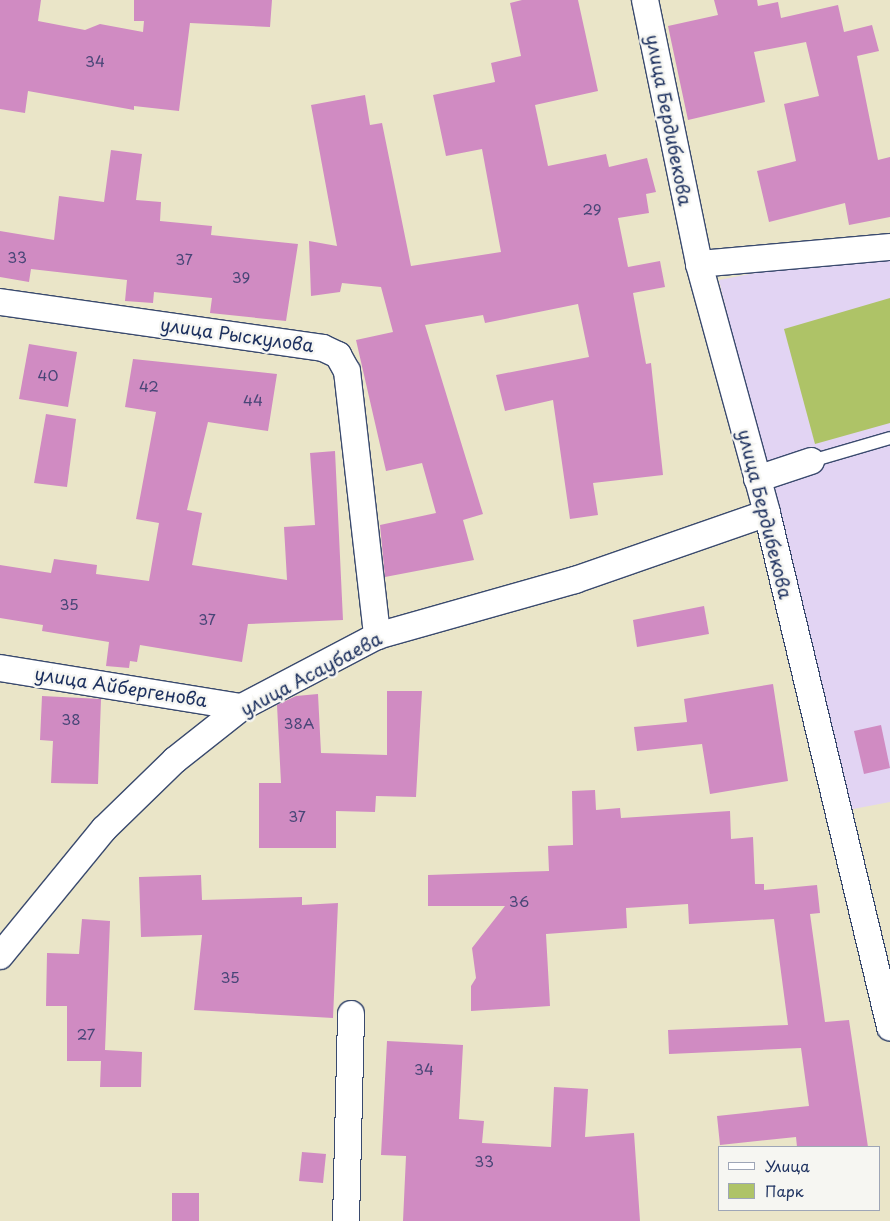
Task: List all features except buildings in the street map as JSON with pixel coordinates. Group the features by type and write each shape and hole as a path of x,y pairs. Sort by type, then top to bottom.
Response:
{"street":[{"name":"улица Бердибекова","path":"645,0 699,264 767,513 890,1027"},
{"path":"699,264 890,247"},
{"name":"улица Рыскулова","path":"0,302 323,348 338,355 347,371 377,636"},
{"path":"757,479 811,461"},
{"name":"улица Асаубаева","path":"0,956 104,829 175,760 242,707 377,636 575,580 767,513"},
{"name":"улица Айбергенова","path":"0,668 242,707"},
{"path":"346,1221 352,1014"}],"lane":[{"path":"811,461 890,438"}],"shaded area":[{"path":"890,247 890,802 848,810 719,280"}],"green space":[{"path":"890,298 890,423 815,444 784,329"}]}
